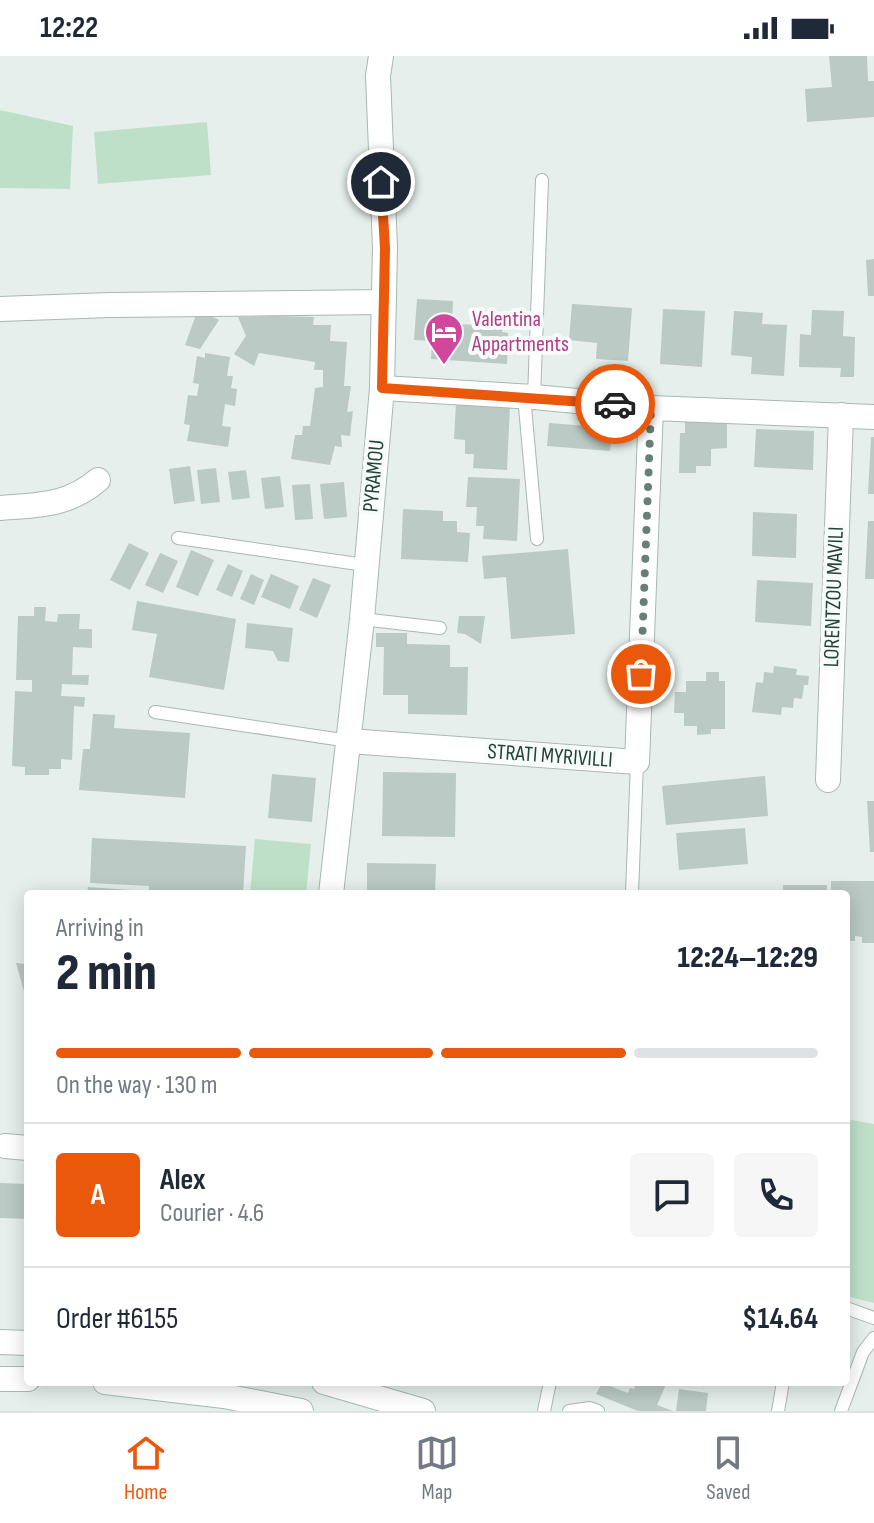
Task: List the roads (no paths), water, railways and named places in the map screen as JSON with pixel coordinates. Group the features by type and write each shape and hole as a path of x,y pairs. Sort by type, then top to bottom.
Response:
{"street":[{"name":"PYRAMOU","path":"331,890 362,619 382,388 385,248 378,76 381,56"},
{"path":"0,309 383,302"},
{"path":"382,388 651,408 874,417"},
{"name":"STRATI MYRIVILLI","path":"349,741 637,762 651,408"},
{"name":"LORENTZOU MAVILI","path":"828,780 841,415"},
{"path":"0,508 59,502 85,491 98,480"},
{"path":"0,1342 24,1343"},
{"path":"0,1379 24,1379"},
{"path":"139,1386 224,1396 301,1411"},
{"path":"338,1386 423,1411"}],"lane":[{"path":"537,539 529,397 542,180"},
{"path":"178,538 365,565"},
{"path":"362,619 440,628"},
{"path":"155,712 349,741"},
{"path":"632,890 637,762"},
{"path":"850,1309 874,1318"},
{"path":"841,1411 863,1352 874,1338"},
{"path":"544,1411 549,1386"},
{"path":"778,1411 782,1386"},
{"path":"569,1411 590,1408 598,1411"}],"place":[{"name":"Valentina Appartments","path":"444,366"}]}
